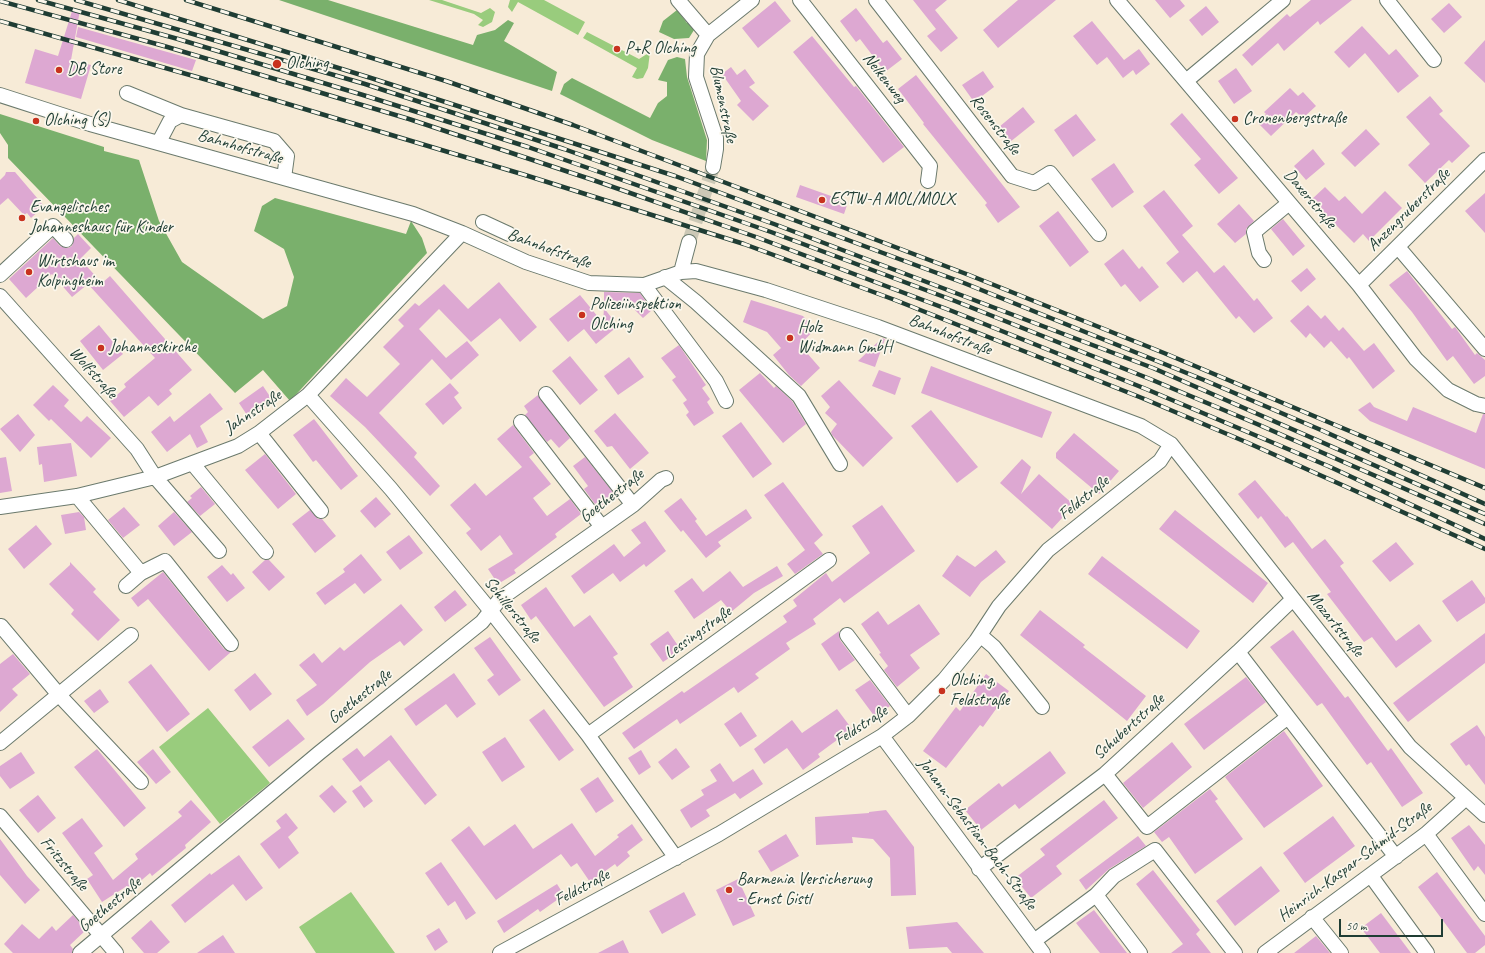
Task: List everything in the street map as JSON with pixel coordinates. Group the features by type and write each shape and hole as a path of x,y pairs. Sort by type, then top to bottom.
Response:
{"street":[{"path":"678,0 708,35"},
{"name":"Blumenstraße","path":"713,167 716,138 698,90 695,72 697,54 708,35 752,0"},
{"name":"Nelkenweg","path":"800,0 930,166 928,181"},
{"name":"Rosenstraße","path":"876,0 1012,176 1034,183 1050,172 1099,234"},
{"name":"Daxerstraße","path":"1117,0 1359,285 1416,359 1448,390 1476,404 1485,406"},
{"path":"1186,81 1283,0"},
{"path":"1386,0 1434,60"},
{"path":"127,93 181,115 274,142 287,156 284,178"},
{"name":"Bahnhofstraße","path":"0,95 90,124 413,214 462,233 526,262 589,283 644,285 681,272 696,271 766,290 878,327 1141,426 1170,444"},
{"path":"159,142 170,121 181,115"},
{"name":"Anzengruberstraße","path":"1359,285 1485,160"},
{"path":"1264,260 1259,253 1254,232 1289,203"},
{"path":"483,222 509,234"},
{"path":"0,275 53,226 66,240"},
{"name":"Jahnstraße","path":"0,507 77,496 155,477 238,446 259,433 308,395 462,233"},
{"path":"681,272 689,242"},
{"path":"1398,247 1485,349"},
{"path":"665,277 696,302 799,396 840,464"},
{"path":"644,285 716,381 726,401"},
{"name":"Wolfstraße","path":"0,296 137,449 155,477 219,551"},
{"path":"546,394 633,504"},
{"name":"Schillerstraße","path":"308,395 391,489 490,610 588,735 676,858"},
{"path":"521,422 602,528"},
{"path":"259,433 321,511"},
{"name":"Mozartstraße","path":"1170,444 1410,747 1485,815"},
{"name":"Feldstraße","path":"500,953 676,858 882,736 908,716 944,680 980,635 999,606 1048,550 1160,461 1170,444"},
{"path":"193,464 266,552"},
{"name":"Goethestraße","path":"80,953 319,753 482,622 500,599 602,528 661,480 666,478"},
{"path":"77,496 141,573"},
{"name":"Lessingstraße","path":"588,735 828,560"},
{"path":"126,586 141,573 165,561 231,644"},
{"name":"Schubertstraße","path":"979,868 1105,774 1238,652 1292,599"},
{"path":"0,626 59,695 141,782"},
{"path":"0,743 132,635"},
{"path":"846,635 908,716"},
{"path":"980,635 994,647 1042,707"},
{"path":"1238,652 1396,857"},
{"path":"1105,774 1148,827 1288,717"},
{"name":"Johann-Sebastian-Bach-Straße","path":"882,736 1043,953"},
{"name":"Heinrich-Kaspar-Schmid-Straße","path":"1265,953 1426,834 1466,798"},
{"name":"Fritzstraße","path":"0,816 116,953"},
{"path":"1426,834 1485,914"},
{"path":"1034,941 1096,895 1114,876 1155,850 1235,953"},
{"path":"1371,876 1427,953"},
{"path":"1096,895 1140,953"},
{"path":"1312,917 1341,953"}],"green space":[{"path":"279,0 328,0 473,45 477,35 495,30 508,20 514,23 504,41 557,72 552,91"},
{"path":"429,0 442,0 481,13 490,8 495,12 492,22 483,27 478,25 483,20 474,14"},
{"path":"510,0 544,0 585,22 578,35 518,2 512,12 508,7"},
{"path":"677,10 687,23 690,21 694,30 689,38 674,39 659,32 663,21"},
{"path":"587,32 639,59 650,52 648,68 643,78 637,79 632,77 637,68 583,38"},
{"path":"677,57 685,59 687,77 707,140 706,161 652,140 560,94 564,84 572,78 650,118 658,103 667,96 667,82 658,80 668,60"},
{"path":"0,114 104,147 104,151 139,160 159,221 182,262 263,319 287,306 294,277 284,249 254,231 262,206 275,198 406,234 411,221 422,238 427,253 290,401 263,370 235,393 8,158 8,145 0,133"},
{"path":"208,708 270,783 220,824 159,747"},
{"path":"351,892 395,953 316,953 299,927"}],"building":[{"path":"913,0 947,0 935,10 958,38 941,52 927,36 936,29"},
{"path":"1018,0 1056,0 998,48 983,30"},
{"path":"1155,0 1180,0 1185,6 1170,18"},
{"path":"1311,0 1352,0 1320,25 1318,21 1284,51 1278,43 1252,66 1242,55 1287,14 1290,17"},
{"path":"775,1 791,21 758,48 742,28"},
{"path":"1449,3 1462,17 1444,33 1431,19"},
{"path":"1206,6 1219,22 1202,36 1189,20"},
{"path":"73,8 80,10 71,60 91,65 81,99 25,83 35,49 58,56"},
{"path":"856,8 883,43 887,40 902,59 885,72 860,39 856,42 840,21"},
{"path":"1092,21 1124,60 1139,49 1150,64 1136,75 1133,70 1123,78 1107,57 1097,65 1073,36"},
{"path":"1362,26 1389,55 1396,49 1419,76 1398,93 1365,53 1349,68 1334,52"},
{"path":"78,27 196,60 192,71 76,37"},
{"path":"812,36 854,87 856,86 904,147 883,163 793,52"},
{"path":"1485,40 1485,83 1464,63"},
{"path":"731,67 737,75 745,69 755,83 749,87 769,106 753,121 737,105 741,101 722,74"},
{"path":"1236,68 1252,91 1234,104 1218,81"},
{"path":"983,71 994,87 974,102 962,85"},
{"path":"916,75 1020,207 998,223 985,205 987,203 923,124 924,123 898,89"},
{"path":"1290,88 1298,96 1303,92 1316,106 1303,118 1296,112 1271,136 1257,122 1266,114 1264,112"},
{"path":"1430,96 1443,111 1439,114 1470,146 1452,163 1449,160 1425,183 1408,165 1430,144 1406,117"},
{"path":"1023,107 1035,122 1010,142 999,127"},
{"path":"1182,113 1238,178 1219,194 1194,165 1201,159 1170,124"},
{"path":"1076,114 1096,140 1073,157 1054,130"},
{"path":"1366,129 1380,144 1355,167 1341,153"},
{"path":"1313,149 1325,164 1306,180 1294,166"},
{"path":"1114,163 1134,192 1112,208 1091,179"},
{"path":"6,172 15,172 44,206 31,218 27,213 24,215 8,198 0,205 0,180"},
{"name":"ESTW-A MOL/MOLX","path":"800,185 848,202 844,214 796,197"},
{"path":"1325,187 1339,201 1345,196 1362,214 1385,191 1402,208 1369,241 1363,234 1354,243 1311,200"},
{"path":"1164,190 1193,226 1182,235 1214,273 1224,265 1254,301 1257,298 1273,318 1254,333 1239,316 1236,319 1197,271 1183,283 1166,263 1179,252 1143,206"},
{"path":"1485,193 1485,233 1465,211"},
{"path":"1239,204 1254,221 1246,229 1246,234 1235,243 1217,224"},
{"path":"1058,211 1089,252 1070,267 1039,226"},
{"path":"1283,219 1305,246 1293,256 1271,229"},
{"path":"78,234 91,248 80,259 102,283 110,276 192,370 169,390 172,394 158,406 149,396 124,417 110,401 126,387 124,384 155,358 88,284 72,297 52,274 26,298 9,279 53,238 60,246 68,248 72,246 74,238"},
{"path":"1123,249 1139,269 1142,266 1159,287 1140,302 1125,284 1121,287 1104,264"},
{"path":"1307,268 1316,279 1301,292 1291,281"},
{"path":"1407,271 1452,329 1455,327 1475,355 1477,353 1485,360 1485,376 1474,384 1453,356 1447,361 1412,312 1389,285"},
{"path":"499,282 537,327 520,342 500,318 471,342 439,309 419,329 446,358 467,341 479,355 451,380 432,359 379,413 417,453 414,457 440,486 430,496 365,427 330,396 346,378 367,397 400,364 383,347 404,326 398,320 415,303 419,306 444,284 468,309"},
{"path":"604,292 640,293 652,310 643,318 634,309 604,307"},
{"name":"Polizeiinspektion Olching","path":"580,295 603,323 604,308 618,326 596,344 584,329 568,342 549,319"},
{"name":"Holz Widmann GmbH","path":"751,300 803,316 815,329 800,345 820,368 801,386 789,375 773,355 781,348 767,332 743,322"},
{"path":"1308,305 1321,319 1325,315 1339,331 1343,327 1364,351 1374,343 1395,371 1373,389 1349,357 1347,359 1331,341 1324,348 1310,333 1306,338 1290,321"},
{"name":"Johanneskirche","path":"99,325 123,354 103,370 80,341"},
{"path":"882,338 885,339 875,367 858,361"},
{"path":"679,345 706,385 702,388 710,399 707,402 714,413 694,426 686,415 689,412 683,403 687,400 672,380 676,377 661,358"},
{"path":"570,356 598,390 580,405 552,371"},
{"path":"629,357 644,377 618,395 604,376"},
{"path":"931,366 1052,412 1042,438 921,393"},
{"path":"879,370 901,378 895,395 872,386"},
{"path":"760,373 774,388 776,386 792,401 806,424 783,443 739,390"},
{"path":"839,380 893,438 863,467 832,435 831,432 837,424 825,413 830,407 821,396"},
{"path":"450,383 459,393 454,397 462,408 443,425 425,404"},
{"path":"53,385 69,400 64,406 81,422 87,416 111,438 91,458 51,419 49,421 33,405"},
{"path":"263,386 273,401 249,418 239,403"},
{"path":"210,393 223,409 200,426 208,442 197,448 190,434 167,452 151,432 170,416 174,422"},
{"path":"538,395 570,438 559,448 551,439 547,442 525,415 528,412 524,406"},
{"path":"1370,402 1374,407 1407,421 1413,407 1476,433 1483,414 1485,414 1485,469 1370,421 1358,410"},
{"path":"931,410 978,467 957,483 911,426"},
{"path":"615,413 649,453 630,469 612,446 607,447 594,431"},
{"path":"18,414 35,435 20,452 0,429"},
{"path":"314,419 358,476 341,490 316,460 313,462 293,435"},
{"path":"741,422 772,464 753,478 722,436"},
{"path":"513,425 534,453 529,457 551,484 533,498 547,516 570,499 581,514 555,534 557,537 514,570 516,573 498,584 488,569 513,554 500,535 481,551 466,533 471,529 450,505 475,483 486,496 522,467 497,439"},
{"path":"1074,433 1119,471 1099,494 1056,458 1056,453"},
{"path":"71,443 77,476 44,482 42,464 39,465 37,447"},
{"path":"265,454 296,494 278,509 245,470"},
{"path":"6,457 12,491 0,493 0,458"},
{"path":"585,457 616,496 603,506 600,501 595,504 584,489 588,486 573,466"},
{"path":"1022,459 1031,467 1021,494 1039,474 1074,505 1052,529 1000,483"},
{"path":"1255,480 1286,517 1287,516 1312,549 1325,539 1344,563 1340,566 1396,641 1419,624 1432,641 1396,668 1372,637 1364,642 1327,594 1331,592 1293,542 1285,548 1261,516 1258,519 1238,494"},
{"path":"783,482 823,535 814,543 823,554 795,574 787,564 805,550 764,495"},
{"path":"201,487 215,504 200,516 187,502 192,498 190,496"},
{"path":"376,497 391,514 375,528 360,511"},
{"path":"681,498 697,519 695,521 706,536 746,509 752,518 718,542 721,546 706,558 683,530 681,532 664,511"},
{"path":"882,505 915,551 844,603 840,598 813,619 816,624 786,643 790,649 755,674 759,678 738,693 734,687 680,724 677,719 634,749 622,733 682,691 684,693 787,622 783,616 797,606 793,600 826,573 832,582 870,553 852,526"},
{"path":"124,507 140,525 123,538 108,520"},
{"path":"310,510 318,519 322,519 336,536 315,553 292,524"},
{"path":"1175,510 1268,583 1253,603 1159,529"},
{"path":"79,512 84,517 86,530 65,534 61,515"},
{"path":"174,512 192,532 174,546 158,526"},
{"path":"645,521 666,551 646,567 644,564 620,582 613,573 584,594 571,576 614,544 624,557 641,543 631,530"},
{"path":"36,525 52,544 24,569 8,549"},
{"path":"409,535 423,553 400,570 386,552"},
{"path":"1396,542 1414,564 1390,582 1372,561"},
{"path":"996,550 1006,562 981,582 970,597 942,576 957,555 975,567"},
{"path":"361,554 382,580 364,594 355,583 325,605 316,593 345,572 343,569"},
{"path":"1102,556 1200,631 1187,649 1088,574"},
{"path":"265,560 269,560 285,577 269,591 252,572"},
{"path":"70,562 96,589 93,592 120,620 98,641 71,614 74,610 49,584 70,565"},
{"path":"222,565 231,575 233,573 245,588 227,602 207,577"},
{"path":"777,566 783,576 754,593 731,612 721,600 694,619 674,591 692,578 703,592 730,571 743,587"},
{"path":"163,572 224,649 231,652 209,671 148,599 138,607 131,598"},
{"path":"1472,580 1485,598 1485,603 1457,622 1442,601"},
{"path":"546,587 574,627 590,615 618,654 613,657 633,687 604,707 536,616 531,620 521,605"},
{"path":"455,590 467,605 445,622 434,607"},
{"path":"401,604 423,630 404,646 400,641 370,662 323,704 307,716 296,700 317,685 299,665 314,653 322,663 340,647 344,651"},
{"path":"919,604 940,634 910,655 920,668 897,687 884,670 888,666 879,654 881,653 861,624 878,611 888,625"},
{"path":"1040,610 1085,645 1083,647 1146,696 1127,721 1020,635"},
{"path":"1293,630 1345,698 1348,696 1388,751 1391,748 1423,793 1402,807 1371,762 1367,765 1322,703 1317,706 1270,647"},
{"path":"668,631 681,650 663,662 650,644"},
{"path":"839,631 840,640 855,660 839,671 821,644"},
{"path":"1485,633 1485,663 1408,722 1393,703"},
{"path":"490,637 521,680 499,696 487,680 494,675 474,648"},
{"path":"13,654 30,674 12,689 18,695 0,712 0,664"},
{"path":"151,664 190,714 167,732 128,682"},
{"path":"255,673 272,694 250,711 234,690"},
{"path":"454,673 476,704 457,718 446,704 416,726 404,709"},
{"path":"986,674 1009,691 983,727 980,725 946,768 923,751 956,707 960,711"},
{"path":"1246,677 1266,702 1204,750 1184,724"},
{"path":"870,680 890,706 875,717 855,690"},
{"path":"100,689 109,702 94,713 84,701"},
{"path":"544,709 574,750 559,761 529,720"},
{"path":"837,709 852,729 818,754 820,757 803,770 787,748 764,764 754,749 792,720 802,733"},
{"path":"741,712 757,736 740,747 724,724"},
{"path":"288,719 305,739 269,767 252,747"},
{"path":"1477,725 1485,737 1485,785 1469,764 1466,766 1450,744"},
{"path":"1284,731 1323,786 1264,828 1225,777"},
{"path":"391,735 437,795 425,805 389,760 360,782 342,759 357,748 364,757"},
{"path":"505,737 525,767 502,782 482,752"},
{"path":"1172,742 1192,767 1143,808 1123,783"},
{"path":"676,748 690,767 672,780 658,762"},
{"path":"97,749 146,808 124,827 74,767"},
{"path":"153,749 171,772 156,784 137,762"},
{"path":"641,750 651,767 639,775 628,758"},
{"path":"1050,751 1066,773 1019,809 1015,804 981,830 965,810 999,783 1002,787"},
{"path":"21,752 35,773 10,789 0,776 0,766"},
{"path":"720,763 733,782 753,769 763,784 740,799 735,793 706,810 710,816 691,828 680,810 704,795 701,790 717,781 710,770"},
{"path":"598,777 614,801 596,813 580,789"},
{"path":"332,785 347,802 334,813 319,796"},
{"path":"361,785 373,801 364,808 352,791"},
{"path":"1210,789 1218,799 1215,801 1243,839 1195,874 1169,837 1162,842 1154,832"},
{"path":"38,795 56,818 38,833 19,810"},
{"path":"191,800 211,822 185,845 186,848 152,876 150,873 130,890 127,886 102,902 87,879 93,875 62,833 82,818 103,846 94,853 113,880 138,859 135,854 182,816 178,812"},
{"path":"1104,800 1118,818 1056,866 1062,874 1031,898 1015,878 1045,855 1040,849"},
{"path":"886,810 914,847 916,895 891,896 890,858 873,839 852,837 853,843 816,845 815,817 869,813"},
{"path":"286,813 298,828 288,837 299,853 279,869 260,844 281,828 276,821"},
{"path":"1333,816 1355,846 1305,883 1283,853"},
{"path":"572,823 595,856 619,837 617,835 632,824 643,840 627,852 630,856 617,867 615,864 590,882 577,863 571,867 561,854 496,900 451,840 469,826 484,846 515,824 533,849"},
{"path":"1469,825 1485,845 1485,875 1478,866 1474,871 1451,838"},
{"path":"786,834 799,856 771,872 758,851"},
{"path":"1138,836 1146,846 1109,869 1086,890 1079,880"},
{"path":"0,839 27,876 40,890 25,904 0,875"},
{"path":"239,855 263,888 246,901 233,884 185,923 171,905 210,873 211,875"},
{"path":"441,862 476,913 466,920 455,901 448,906 425,873"},
{"path":"1261,866 1280,891 1235,926 1216,901"},
{"path":"1153,870 1200,930 1196,934 1211,953 1171,953 1183,944 1136,884"},
{"path":"1437,872 1485,936 1485,945 1475,953 1467,953 1418,887"},
{"path":"738,879 755,916 733,926 716,890"},
{"path":"557,884 564,895 540,912 538,909 504,933 497,921"},
{"path":"684,892 696,915 662,934 649,911"},
{"path":"1094,910 1127,953 1100,953 1076,923"},
{"path":"1381,913 1411,953 1380,953 1361,928"},
{"path":"73,915 86,930 70,945 73,949 72,953 13,953 4,944 22,924 39,939 52,926 56,931"},
{"path":"151,920 170,942 157,953 144,953 131,938"},
{"path":"957,922 984,953 952,953 947,947 909,949 906,927"},
{"path":"439,928 448,942 435,951 426,936"},
{"path":"223,935 235,953 197,953"},
{"path":"1316,936 1330,953 1294,953"},
{"path":"623,940 629,953 598,953"}],"tunnel":[{"path":"689,242 713,167"}],"railway":[{"path":"38,0 178,39 528,147 771,232 955,301 1150,379 1257,424 1485,524"},
{"path":"76,0 365,84 564,149 774,224 1153,368 1485,514"},
{"path":"118,0 371,78 675,176 964,283 1204,380 1321,430 1485,504"},
{"path":"186,0 446,81 573,125 969,275 1164,353 1485,488"},
{"path":"0,1 164,46 409,119 593,180 756,237 952,311 1146,389 1328,466 1485,539"},
{"path":"0,21 211,81 525,175 744,244 895,300 1142,398 1246,442 1485,549"}],"place":[{"name":"P+R Olching","path":"617,49"},
{"name":"Olching","path":"277,64"},
{"name":"DB Store","path":"59,70"},
{"name":"Cronenbergstraße","path":"1235,119"},
{"name":"Olching (S)","path":"36,121"},
{"name":"ESTW-A MOL/MOLX","path":"822,200"},
{"name":"Evangelisches Johanneshaus für Kinder","path":"22,218"},
{"name":"Wirtshaus im Kolpingheim","path":"29,272"},
{"name":"Polizeiinspektion Olching","path":"582,315"},
{"name":"Holz Widmann GmbH","path":"790,338"},
{"name":"Johanneskirche","path":"101,348"},
{"name":"Olching, Feldstraße","path":"942,691"},
{"name":"Barmenia Versicherung - Ernst Gistl","path":"729,890"}]}
